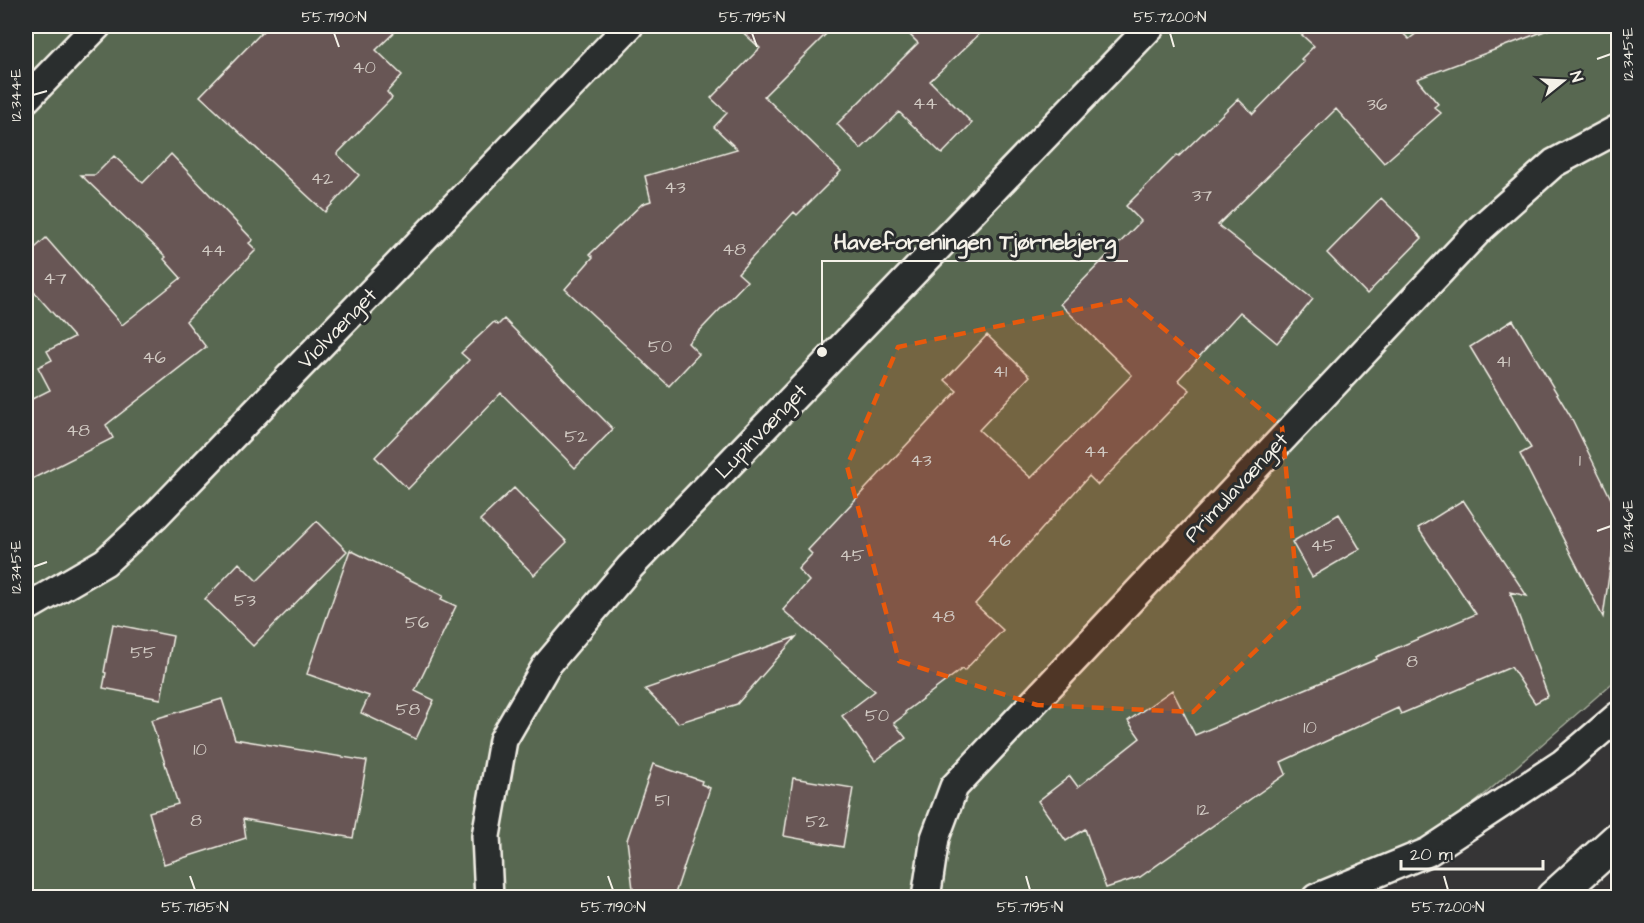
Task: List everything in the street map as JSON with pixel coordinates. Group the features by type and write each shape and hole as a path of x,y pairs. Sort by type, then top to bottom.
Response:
{"street":[{"path":"1553,897 1618,839"}],"lane":[{"path":"26,99 97,26"},
{"name":"Violvænget","path":"26,608 105,562 156,515 629,26"},
{"name":"Lupinvænget","path":"489,897 486,836 503,740 546,666 630,567 1151,26"},
{"name":"Primulavænget","path":"926,897 935,838 954,786 1481,228 1554,163 1618,129"},
{"path":"1316,897 1428,852 1563,763 1618,716"}],"highlighted area":[{"path":"1128,299 1282,427 1299,608 1193,712 1037,705 899,661 847,466 898,347"}],"green space":[{"path":"26,26 1618,26 1618,678 1367,897 26,897"}],"building":[{"path":"268,26 401,26 376,50 402,75 387,92 392,98 337,154 359,175 325,212 200,96"},
{"path":"736,26 834,26 764,96 841,171 797,215 794,212 738,273 747,281 688,343 699,354 669,386 565,289 593,257 590,254 642,204 651,201 645,176 737,149 714,127 727,113 711,98 760,48"},
{"path":"901,26 988,26 930,81 972,123 942,154 899,112 861,149 837,124 918,43"},
{"path":"1292,26 1395,26 1409,39 1426,26 1549,26 1550,29 1417,79 1438,104 1434,107 1441,113 1384,163 1336,109 1218,225 1313,299 1277,343 1240,312 1178,380 1190,390 1098,485 1089,476 975,604 1003,630 964,671 962,669 894,723 906,738 875,761 842,716 875,691 783,610 809,581 798,569 812,554 808,550 957,391 945,380 987,335 1030,376 979,430 1031,478 1132,375 1060,304 1141,221 1126,206 1177,155 1179,156 1238,99 1253,114 1304,62 1301,59 1314,46"},
{"path":"171,154 253,240 249,243 256,250 186,321 206,347 106,425 113,438 26,482 26,402 50,390 38,367 52,360 47,351 74,337 26,283 26,256 46,238 122,325 181,278 164,259 166,257 81,175 95,175 114,156 143,183"},
{"path":"1381,198 1422,238 1367,294 1327,253"},
{"path":"504,319 613,429 575,468 501,393 408,489 375,457 469,360 461,353 494,322 498,325"},
{"path":"1513,320 1571,417 1618,513 1603,617 1520,454 1531,448 1470,347"},
{"path":"514,488 567,542 534,575 480,520"},
{"path":"1463,500 1527,596 1510,592 1548,696 1535,703 1511,667 1401,714 1398,708 1281,762 1286,774 1140,877 1106,888 1085,829 1066,841 1038,801 1070,776 1078,787 1140,738 1128,721 1172,690 1195,735 1377,659 1376,657 1476,614 1418,528"},
{"path":"1339,514 1360,549 1312,577 1292,542"},
{"path":"317,521 347,551 253,646 205,599 239,563 257,581"},
{"path":"350,550 443,596 441,599 456,606 415,691 434,700 416,739 361,713 369,696 307,674"},
{"path":"113,624 173,636 161,699 103,688"},
{"path":"796,637 737,704 678,723 645,689"},
{"path":"222,699 235,739 367,761 353,838 243,819 246,838 164,864 149,812 178,804 151,720"},
{"path":"653,764 702,781 701,784 710,788 674,897 634,897 627,840"},
{"path":"793,778 853,788 843,847 784,836"}],"place":[{"name":"Haveforeningen Tjørnebjerg","path":"822,352"}]}
